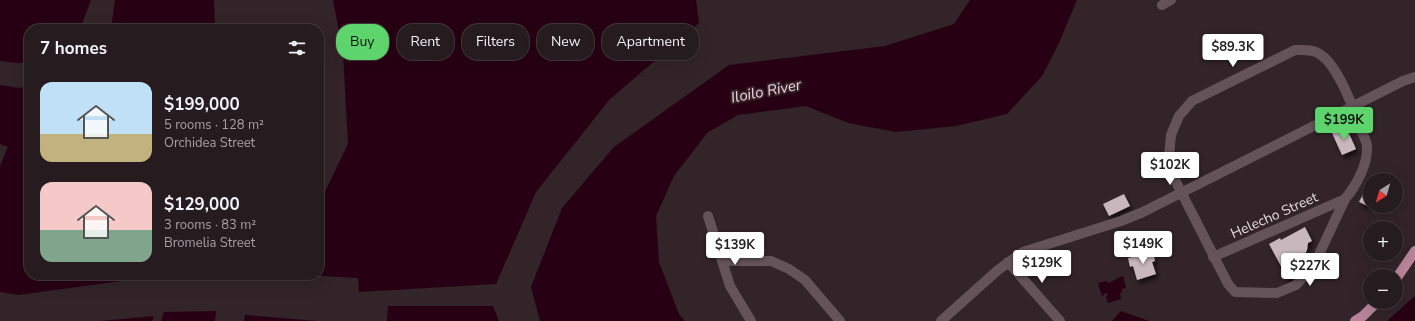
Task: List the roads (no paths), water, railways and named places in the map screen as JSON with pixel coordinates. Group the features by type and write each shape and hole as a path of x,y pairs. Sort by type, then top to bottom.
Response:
{"main road":[{"path":"1403,269 1415,251"},
{"path":"1355,321 1370,309"}],"street":[{"path":"1295,50 1309,50 1322,55 1334,68 1354,106 1368,148 1365,163 1353,190 1345,199 1314,265 1296,285 1277,293 1235,292 1228,284 1213,257 1170,170 1169,156 1171,135 1179,116 1192,101 1295,50"},
{"path":"941,321 1008,262 1023,252 1121,221 1181,193 1403,81 1415,78"},
{"name":"Helecho Street","path":"1213,257 1345,199"},
{"path":"708,216 730,286 751,321"},
{"path":"722,260 771,261 789,270 805,280 840,321"},
{"path":"1008,262 1057,320"}],"water":[{"path":"0,0 91,0 82,24 24,24 24,62 0,61"},
{"path":"115,0 214,0 215,24 112,24"},
{"path":"333,0 696,0 699,23 698,24 602,24 602,60 656,60 610,99 536,192 496,284 359,292 358,278 324,276 324,194 348,144 343,60 389,60 389,24 338,24"},
{"name":"Iloilo River","path":"970,0 1077,0 1059,43 1042,76 1007,114 956,126 896,132 848,123 806,106 738,115 707,133 674,176 656,216 659,262 679,314 685,321 540,321 531,287 562,208 614,147 729,65 885,46 954,24"},
{"path":"0,85 19,88 24,87 24,280 129,280 18,295 0,292 0,166 8,147 0,144"},
{"path":"1123,276 1126,288 1122,289 1122,292 1120,293 1121,299 1108,303 1106,297 1108,294 1106,293 1102,296 1098,283 1106,281 1109,283"},
{"path":"1415,296 1415,321 1387,321 1400,309 1403,309 1403,307"},
{"path":"388,306 493,306 499,321 387,321"},
{"path":"216,311 215,321 161,321 164,312"},
{"path":"1121,311 1149,321 1112,321"},
{"path":"245,315 317,321 244,321"},
{"path":"154,316 152,321 100,321"}]}
